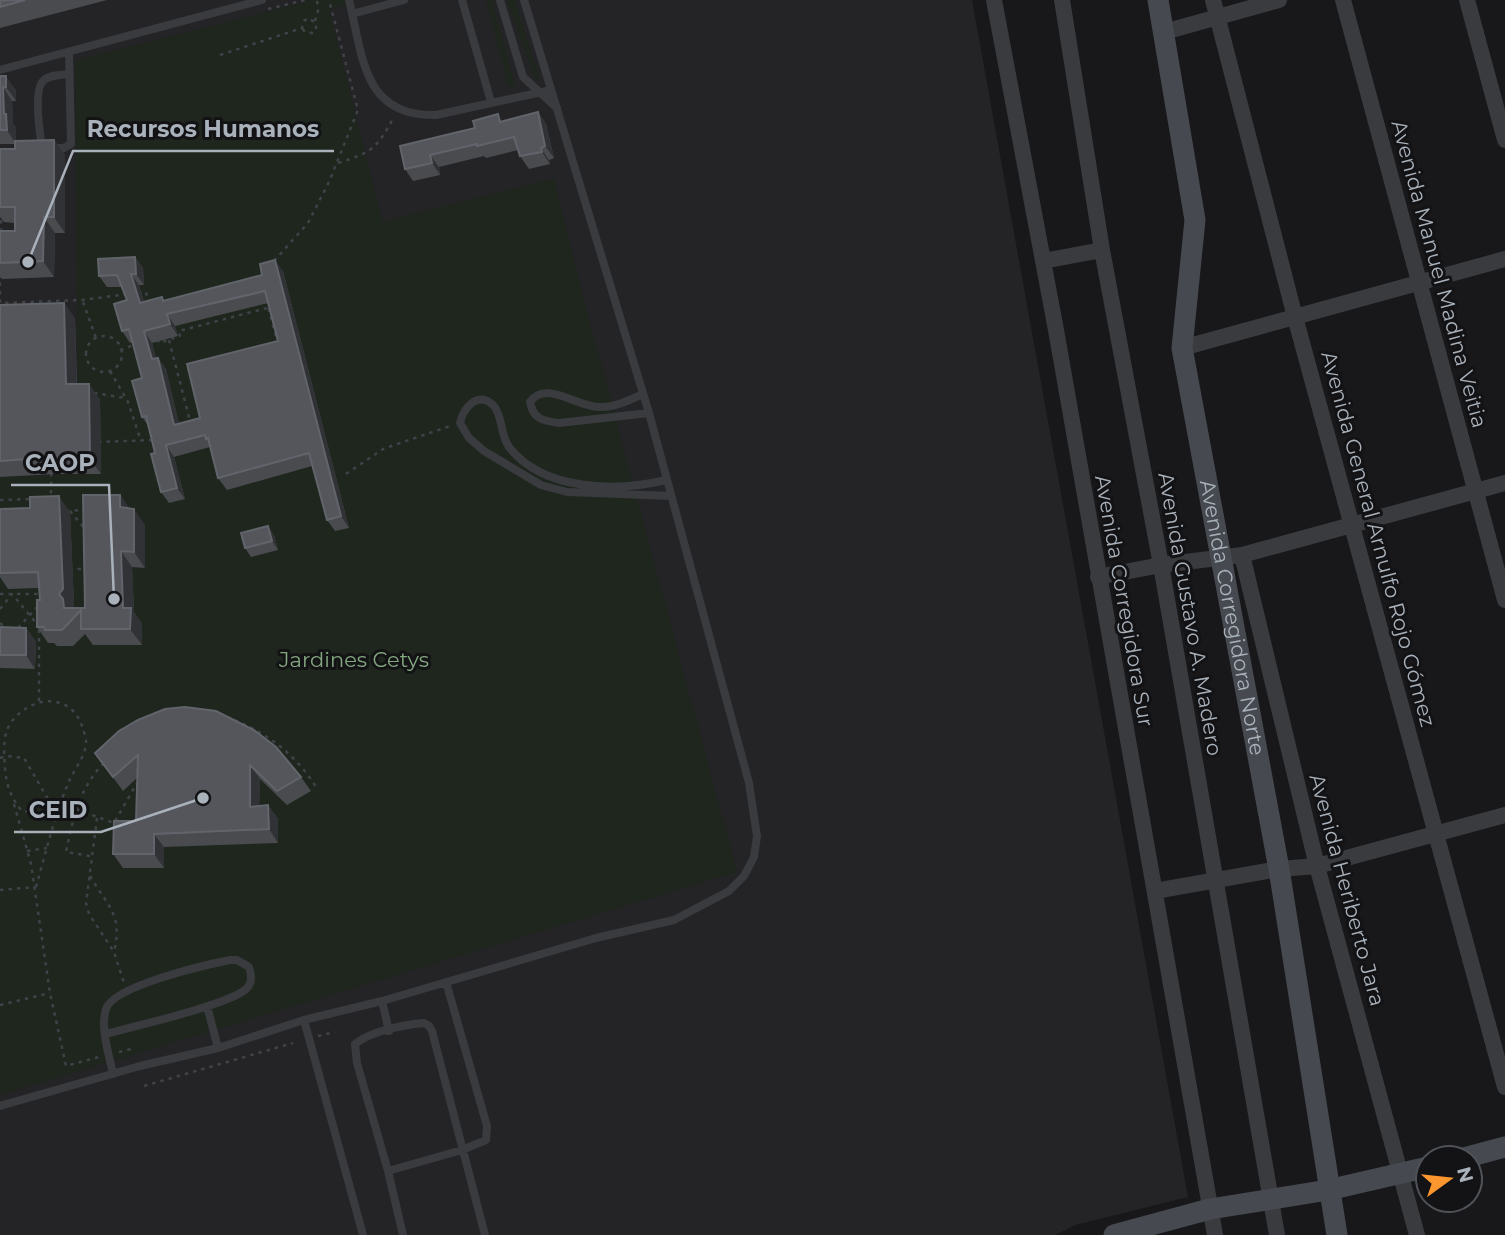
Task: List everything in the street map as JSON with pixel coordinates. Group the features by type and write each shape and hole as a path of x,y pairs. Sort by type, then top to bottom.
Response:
{"street":[{"name":"Avenida Corregidora Sur","path":"994,0 1043,261 1215,1235"},
{"name":"Avenida Gustavo A. Madero","path":"1062,0 1102,250 1161,565 1278,1235"},
{"name":"Avenida Corregidora Norte","path":"1158,0 1195,220 1182,348 1232,556 1337,1235"},
{"name":"Avenida General Arnulfo Rojo Gómez","path":"1213,0 1295,317 1505,1087"},
{"path":"1164,32 1279,0"},
{"name":"Avenida Manuel Madina Veitia","path":"1343,0 1505,600"},
{"path":"1468,0 1505,140"},
{"path":"1043,261 1102,250"},
{"path":"1182,348 1505,259"},
{"path":"1098,577 1161,565 1232,556 1505,483"},
{"name":"Avenida Heriberto Jara","path":"1232,556 1417,1235"},
{"path":"1155,891 1279,869 1317,866 1505,815"},
{"path":"1484,1153 1505,1147"},
{"path":"1114,1235 1210,1209 1328,1189 1414,1170"}],"lane":[{"path":"0,70 215,8 262,0"},
{"path":"349,0 370,82 383,98 399,108 420,115 436,115 551,90"},
{"path":"352,14 404,0"},
{"path":"462,0 491,102"},
{"path":"500,0 523,77 536,92 557,108"},
{"path":"0,1106 218,1048 304,1020 382,1001 596,938 674,920 729,891 744,876 754,857 757,836 749,783 649,413 524,0"},
{"path":"69,52 71,144 64,148 37,148 41,85 47,79 69,74"},
{"path":"643,394 617,405 601,407 586,406 553,393 542,392 535,395 530,402 537,418 559,423 649,413"},
{"path":"666,480 649,484 611,486 561,480 533,468 518,457 506,443 494,406 477,400 463,411 460,423 469,438 484,451 541,485 567,492 671,496"},
{"path":"105,1034 227,1000 247,988 251,981 249,967 237,960 230,960 128,989 113,998 106,1008 105,1034 113,1074"},
{"path":"388,1171 462,1150 486,1140 488,1130 446,982"},
{"path":"382,1001 389,1031"},
{"path":"207,1006 218,1048"},
{"path":"304,1020 363,1235"},
{"path":"403,1235 355,1054 355,1044 363,1038 418,1024 429,1026 485,1235"}],"path":[{"path":"302,28 307,33 314,32 317,25 317,0"},
{"path":"268,268 308,223 338,163 358,110 329,0"},
{"path":"302,28 306,19 315,20"},
{"path":"220,54 302,28"},
{"path":"338,163 361,156 378,146 399,108"},
{"path":"1,215 1,237"},
{"path":"0,262 0,303 82,300 146,292 149,304"},
{"path":"265,297 279,348"},
{"path":"82,300 96,338"},
{"path":"149,341 158,338 159,343 180,337 179,331 268,308"},
{"path":"102,336 113,339 120,349 119,364 110,371 98,371 89,364 86,352 96,338 102,336"},
{"path":"169,340 192,429"},
{"path":"120,349 140,343"},
{"path":"110,371 125,398 141,441"},
{"path":"86,392 125,398"},
{"path":"346,474 383,449 460,423"},
{"path":"89,443 141,441 166,436"},
{"path":"51,471 51,499"},
{"path":"0,500 37,499"},
{"path":"59,511 86,510 86,502"},
{"path":"70,511 87,532 87,521"},
{"path":"59,570 87,569"},
{"path":"39,611 40,587"},
{"path":"0,594 40,594"},
{"path":"0,609 12,594"},
{"path":"12,594 40,626"},
{"path":"0,623 12,634 39,605"},
{"path":"39,619 39,703"},
{"path":"36,887 61,804 71,778 81,762 87,741 81,722 73,711 64,704 47,701 27,706 15,716 6,732 2,757 6,781 36,887 50,993 66,1066"},
{"path":"218,715 229,717 264,734 292,755 316,787"},
{"path":"2,757 24,758 48,799 114,823 142,774"},
{"path":"90,856 66,852 75,810 84,788 107,761"},
{"path":"13,801 22,811 37,812 52,800"},
{"path":"97,818 86,903 89,914 114,952 124,983"},
{"path":"27,851 47,848"},
{"path":"90,876 118,920 114,952"},
{"path":"0,890 36,887"},
{"path":"0,1005 50,993"},
{"path":"318,1036 335,1031"},
{"path":"144,1086 293,1043"}],"shaded area":[{"path":"0,0 972,0 1188,1197 1075,1225 1055,1235 0,1235"}],"green space":[{"name":"Jardines Cetys","path":"311,0 352,0 353,3 329,10 383,222 554,179 737,872 0,1095 0,477 101,474 78,400 75,61"},
{"path":"486,0 492,0 515,85 508,87"},
{"path":"507,0 515,0 539,78 535,79"}],"building":[{"path":"0,0 25,0 0,7"},
{"path":"0,76 6,76 6,87 3,87 7,130 0,130"},
{"path":"538,112 545,146 541,148 542,152 520,156 514,137 430,155 432,163 405,169 400,146 475,128 473,121 498,114 500,122"},
{"path":"54,140 54,217 44,217 43,261 0,263 0,231 15,231 15,207 0,207 0,149 15,149 15,141"},
{"path":"135,257 136,274 131,274 140,303 162,297 163,301 262,275 260,264 275,260 341,516 327,520 309,453 218,478 205,435 166,445 177,488 161,492 151,454 155,453 146,416 142,417 132,381 142,378 129,329 122,331 114,304 127,300 117,275 99,276 98,259","holes":["265,291 278,341 187,364 200,418 174,425 158,358 152,359 144,331 170,324 167,314"]},
{"path":"64,303 66,384 89,384 90,459 0,461 0,305"},
{"path":"83,495 120,495 120,507 134,509 134,552 121,551 123,608 131,608 130,629 81,629 81,610 62,630 37,627 37,600 40,600 38,572 0,573 0,509 30,508 30,497 59,496 63,589 59,594 64,608 85,608"},
{"path":"268,526 272,541 245,548 241,533"},
{"path":"0,627 26,628 26,655 0,655"},
{"path":"185,707 216,711 254,730 276,747 301,777 277,791 250,765 250,807 268,805 269,829 154,834 154,854 113,854 114,821 136,821 138,755 113,777 95,753 119,731 138,720 165,709"}],"place":[{"name":"Recursos Humanos","path":"28,262"},
{"name":"CAOP","path":"114,599"},
{"name":"CEID","path":"203,798"}]}
